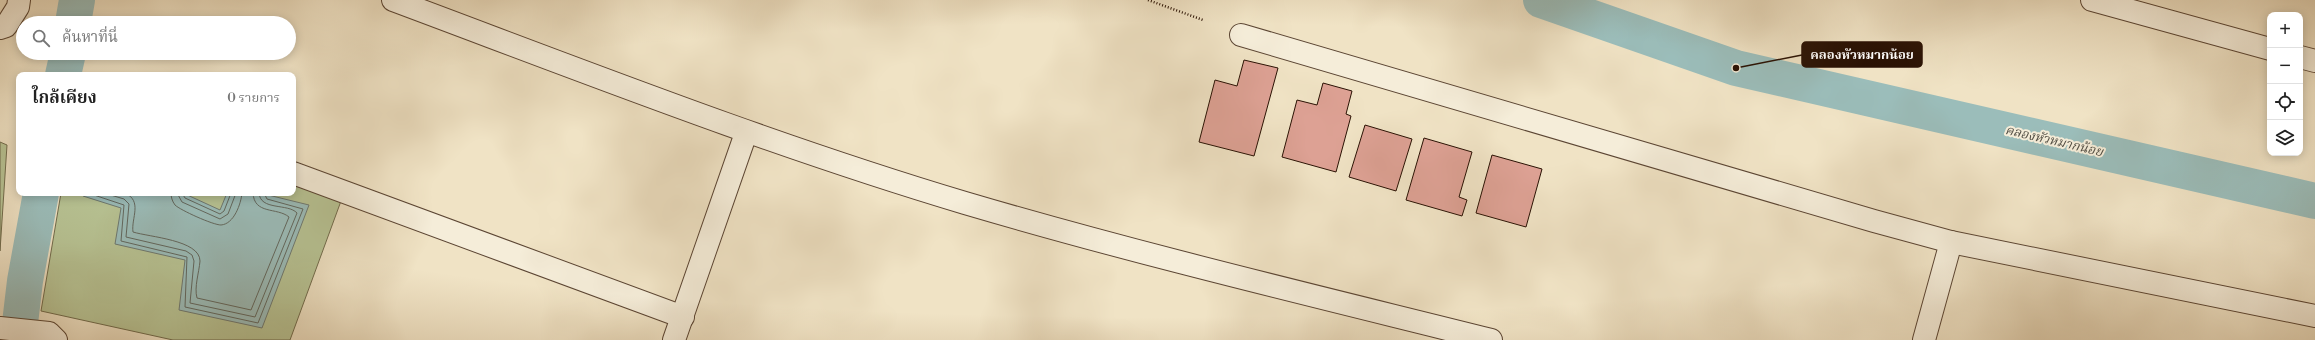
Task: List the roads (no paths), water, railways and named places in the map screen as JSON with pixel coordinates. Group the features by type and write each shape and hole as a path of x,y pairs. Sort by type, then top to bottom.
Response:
{"street":[{"path":"0,28 6,26 18,7 19,0"},
{"path":"393,0 746,133 966,203 1202,267 1491,340"},
{"path":"2092,0 2267,48"},
{"path":"1241,35 1874,222 1951,242 2315,316"},
{"path":"2303,58 2315,61"},
{"path":"674,340 746,133"},
{"path":"296,174 683,317"},
{"path":"1924,340 1951,242"},
{"path":"0,328 49,333 56,340"}],"water":[{"path":"83,196 190,196 220,210 226,196 272,196 309,205 262,328 179,310 185,260 115,244 121,208"}],"waterway":[{"path":"74,16 77,0"},
{"name":"คลองหัวหมากน้อย","path":"1541,0 1736,68 2315,201"},
{"path":"64,72 66,60"},
{"path":"18,340 25,281 40,196"}],"place":[{"name":"คลองหัวหมากน้อย","path":"1736,68"}]}
